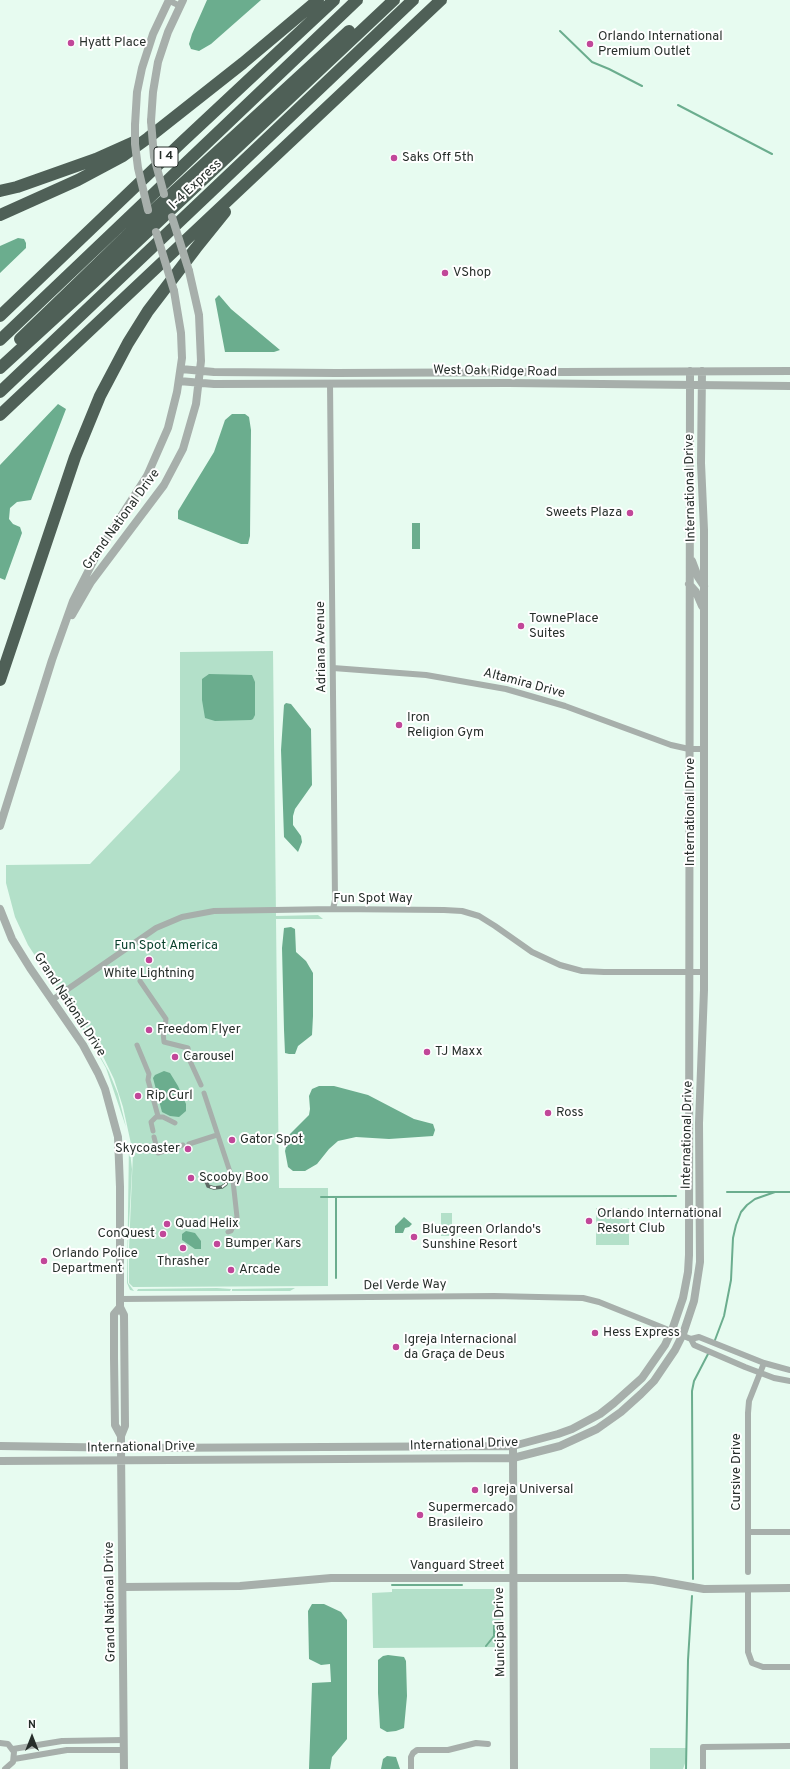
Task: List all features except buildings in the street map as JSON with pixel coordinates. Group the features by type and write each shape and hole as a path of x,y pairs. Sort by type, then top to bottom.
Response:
{"highway":[{"path":"0,215 86,176 117,160 148,138 243,63 318,0"},
{"name":"I 4","path":"0,316 177,146 334,0"},
{"name":"I-4 Express","path":"0,340 357,0"},
{"path":"0,368 94,282 168,205 383,0"},
{"path":"168,205 394,0"},
{"name":"I-4 Express","path":"0,392 413,0"},
{"path":"0,416 441,0"},
{"path":"0,191 17,187 96,159 127,144 148,138"},
{"path":"0,680 75,457 102,391 128,343 148,311 196,248 224,215 234,195"},
{"path":"0,358 152,221"}],"street":[{"name":"Grand National Drive","path":"0,826 52,660 81,584 97,554 147,476 168,428 179,381 181,334 174,291 152,221 138,168 135,144 137,92 142,68 154,34 169,0"},
{"path":"169,0 181,3"},
{"name":"Grand National Drive","path":"63,631 91,582 164,485 175,467 192,425 200,371 201,339 199,315 189,271 155,162 151,121 153,92 158,62 168,32 181,3"},
{"name":"West Oak Ridge Road","path":"180,369 200,371 385,373 790,371"},
{"name":"International Drive","path":"0,1446 121,1448 513,1446 558,1434 582,1424 600,1414 642,1378 665,1345 683,1298 689,1254 690,371"},
{"name":"International Drive","path":"0,1461 512,1458 560,1446 597,1429 631,1403 654,1381 676,1350 694,1301 700,1262 700,1123 703,972 704,614 701,463 702,371"},
{"name":"West Oak Ridge Road","path":"179,381 199,383 508,383 790,386"},
{"name":"Adriana Avenue","path":"330,383 335,900 333,909"},
{"path":"690,553 694,569 704,586"},
{"path":"689,584 696,592 704,614"},
{"name":"Altamira Drive","path":"333,668 426,676 506,689 565,706 671,745 689,749 703,749"},
{"name":"Grand National Drive","path":"0,909 12,939 83,1044 105,1089 118,1137 120,1187 120,1303 114,1314 114,1358 115,1425 121,1436 124,1769"},
{"name":"Fun Spot Way","path":"52,1000 156,928 182,917 214,911 333,909 462,911 479,916 532,952 560,965 582,971 703,972"},
{"path":"140,981 166,1019 163,1032 164,1042 188,1048 190,1061 201,1085"},
{"path":"137,1045 149,1074 148,1080 158,1116"},
{"path":"204,1093 208,1101 217,1135 231,1174 237,1218 231,1231 228,1232"},
{"path":"158,1116 175,1123"},
{"path":"158,1116 151,1122 158,1153 217,1135"},
{"name":"Del Verde Way","path":"120,1303 494,1296 583,1298 599,1302 683,1334 691,1339"},
{"path":"790,1370 764,1363 700,1337 691,1339 694,1345 760,1372 790,1381"},
{"name":"Cursive Drive","path":"748,1572 748,1413 749,1401 764,1363"},
{"name":"Municipal Drive","path":"513,1446 512,1578 514,1769"},
{"path":"241,1460 253,1450 264,1447"},
{"path":"397,1459 407,1455 417,1447"},
{"path":"748,1532 790,1532"},
{"name":"Vanguard Street","path":"123,1587 246,1585 331,1578 626,1578 653,1580 699,1588 790,1588"},
{"path":"748,1589 748,1652 752,1663 763,1668 790,1667"},
{"path":"13,1749 62,1741 124,1740"},
{"path":"0,1743 8,1744 13,1749 14,1759 11,1765 5,1769"},
{"path":"411,1769 411,1757 417,1750 448,1750 476,1743 488,1744"},
{"path":"703,1769 703,1747 790,1746"},
{"path":"14,1759 67,1750 124,1750"}],"green space":[{"name":"Fun Spot America","path":"273,651 276,916 318,915 323,919 276,919 279,1188 328,1188 328,1286 133,1287 129,1283 129,1248 133,1153 123,1107 114,1079 100,1050 70,1000 51,980 28,945 15,917 6,883 6,865 90,864 180,770 180,652"},
{"path":"69,1001 109,1072 118,1094 126,1127 106,1068 90,1040 67,1006"},
{"path":"129,1143 132,1169 128,1244 128,1283 134,1291 130,1290 127,1283"},
{"path":"596,1208 629,1208 629,1245 596,1245"},
{"path":"441,1213 452,1213 452,1236 441,1236"},
{"path":"295,1288 290,1291 232,1291 232,1289"},
{"path":"138,1289 231,1289 230,1291 137,1291"},
{"path":"392,1589 494,1589 501,1593 501,1647 373,1648 372,1593 392,1592"},
{"path":"650,1748 687,1748 687,1758 683,1769 650,1769"}],"shaded area":[{"path":"207,0 261,0 211,44 199,51 191,49 189,44"},
{"path":"18,238 24,239 26,248 0,273 0,246"},
{"path":"219,295 231,309 280,350 274,352 225,352 215,299"},
{"path":"58,404 66,409 31,500 17,502 10,508 9,519 13,524 20,527 22,533 5,580 0,578 0,465"},
{"path":"232,414 245,414 249,417 251,430 250,536 248,544 241,544 178,519 178,511 214,452 225,420"},
{"path":"412,523 420,523 420,549 412,549"},
{"path":"209,674 252,675 255,682 255,715 253,719 215,721 205,718 202,700 202,679"},
{"path":"286,703 291,704 311,729 312,785 295,809 293,816 293,825 301,836 302,842 298,852 284,837 281,750 284,705"},
{"path":"291,927 295,929 296,952 306,961 313,973 312,1035 298,1046 295,1054 285,1053 284,1030 282,948 284,928"},
{"path":"164,1071 170,1073 186,1104 186,1111 179,1117 170,1116 162,1112 153,1078 155,1075"},
{"path":"319,1086 334,1086 368,1095 414,1119 433,1124 435,1130 433,1136 389,1139 356,1137 338,1141 329,1149 317,1164 305,1171 293,1171 288,1167 285,1151 289,1135 309,1115 309,1096 312,1089"},
{"path":"404,1217 412,1224 405,1228 403,1233 395,1233 395,1226"},
{"path":"186,1231 195,1233 201,1241 201,1249 195,1249 182,1240 182,1234"},
{"path":"312,1604 324,1604 341,1612 347,1620 347,1739 332,1757 330,1769 309,1769 312,1683 331,1682 330,1664 321,1665 309,1659 308,1611"},
{"path":"388,1655 404,1657 406,1661 407,1696 404,1728 387,1732 380,1728 378,1660 383,1656"},
{"path":"387,1756 396,1757 400,1769 381,1769 383,1759"}],"waterway":[{"path":"560,31 592,62 642,86"},
{"path":"678,105 772,154"},
{"path":"727,1192 790,1192"},
{"path":"715,1340 724,1316 731,1280 733,1238 741,1212 755,1199 775,1192"},
{"path":"321,1197 676,1196"},
{"path":"336,1197 336,1278"},
{"path":"693,1579 692,1391 694,1381 708,1354"},
{"path":"392,1585 462,1585"},
{"path":"686,1769 688,1660 692,1596"},
{"path":"486,1646 494,1636 494,1622"}],"railway":[{"path":"209,1178 206,1181 208,1186 214,1188 222,1187 226,1184 226,1180 222,1177 218,1178"}],"place":[{"name":"Hyatt Place","path":"71,43"},
{"name":"Orlando International Premium Outlet","path":"590,44"},
{"name":"Saks Off 5th","path":"394,158"},
{"name":"VShop","path":"445,273"},
{"name":"Sweets Plaza","path":"630,513"},
{"name":"TownePlace Suites","path":"521,626"},
{"name":"Iron Religion Gym","path":"399,725"},
{"name":"White Lightning","path":"149,960"},
{"name":"Freedom Flyer","path":"149,1030"},
{"name":"TJ Maxx","path":"427,1052"},
{"name":"Carousel","path":"175,1057"},
{"name":"Rip Curl","path":"138,1096"},
{"name":"Ross","path":"548,1113"},
{"name":"Gator Spot","path":"232,1140"},
{"name":"Skycoaster","path":"188,1149"},
{"name":"Scooby Boo","path":"191,1178"},
{"name":"Orlando International Resort Club","path":"589,1221"},
{"name":"Quad Helix","path":"167,1224"},
{"name":"ConQuest","path":"163,1234"},
{"name":"Bluegreen Orlando's Sunshine Resort","path":"414,1237"},
{"name":"Bumper Kars","path":"217,1244"},
{"name":"Thrasher","path":"183,1248"},
{"name":"Orlando Police Department","path":"44,1261"},
{"name":"Arcade","path":"231,1270"},
{"name":"Hess Express","path":"595,1333"},
{"name":"Igreja Internacional da Graça de Deus","path":"396,1347"},
{"name":"Igreja Universal","path":"475,1490"},
{"name":"Supermercado Brasileiro","path":"420,1515"}]}
